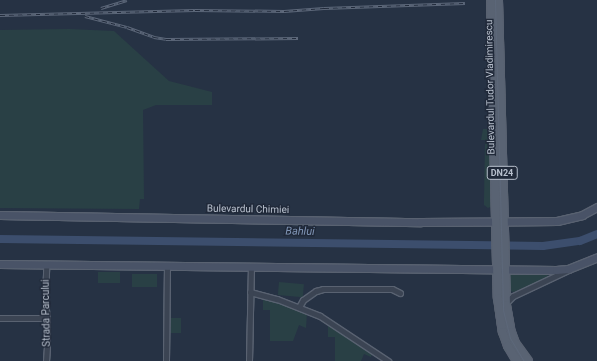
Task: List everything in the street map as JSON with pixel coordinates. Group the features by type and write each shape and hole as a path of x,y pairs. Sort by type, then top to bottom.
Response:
{"main road":[{"name":"Bulevardul Tudor Vladimirescu","path":"491,0 500,220"},
{"name":"Bulevardul Tudor Vladimirescu","path":"498,0 501,261 497,271 498,298 502,327 508,346 518,361"},
{"name":"Bulevardul Chimiei","path":"0,215 397,222 565,220 597,207"},
{"path":"0,264 497,271 568,269 597,257"},
{"name":"Bulevardul Tudor Vladimirescu","path":"497,271 511,332 515,343 528,361"}],"street":[{"name":"Strada Parcului","path":"46,264 46,361"},
{"path":"506,305 513,296 579,265"},
{"path":"166,361 167,266"},
{"path":"249,361 250,268"},
{"path":"299,307 303,300 316,291 323,289 392,289 400,292"},
{"path":"250,292 264,295 299,307 328,321 388,361"},
{"path":"0,318 47,318"}],"green space":[{"path":"69,29 114,31 169,81 212,92 212,105 156,105 143,110 144,199 140,199 139,209 0,208 0,30"},
{"path":"483,129 491,129 492,186 490,186 492,206 488,208 484,205 485,140 481,140"},
{"path":"98,272 120,272 120,283 98,283"},
{"path":"545,273 548,276 546,278 514,292 510,291 509,278 511,274"},
{"path":"132,274 157,274 157,287 132,287"},
{"path":"279,282 304,284 303,297 278,295"},
{"path":"263,298 307,313 306,328 299,325 293,341 270,341 270,310 263,310"},
{"path":"168,318 181,318 181,333 168,333"},
{"path":"328,324 372,354 371,357 364,354 361,361 335,361 335,337 328,337"}],"waterway":[{"name":"Bahlui","path":"0,239 543,246 580,241 597,234"}],"tram line":[{"path":"495,0 503,310 510,338 524,361"}],"railway":[{"path":"101,8 127,0"},
{"path":"0,15 195,10 284,11 324,8 465,3"},
{"path":"85,16 127,27 154,37 166,39 298,38"}]}
